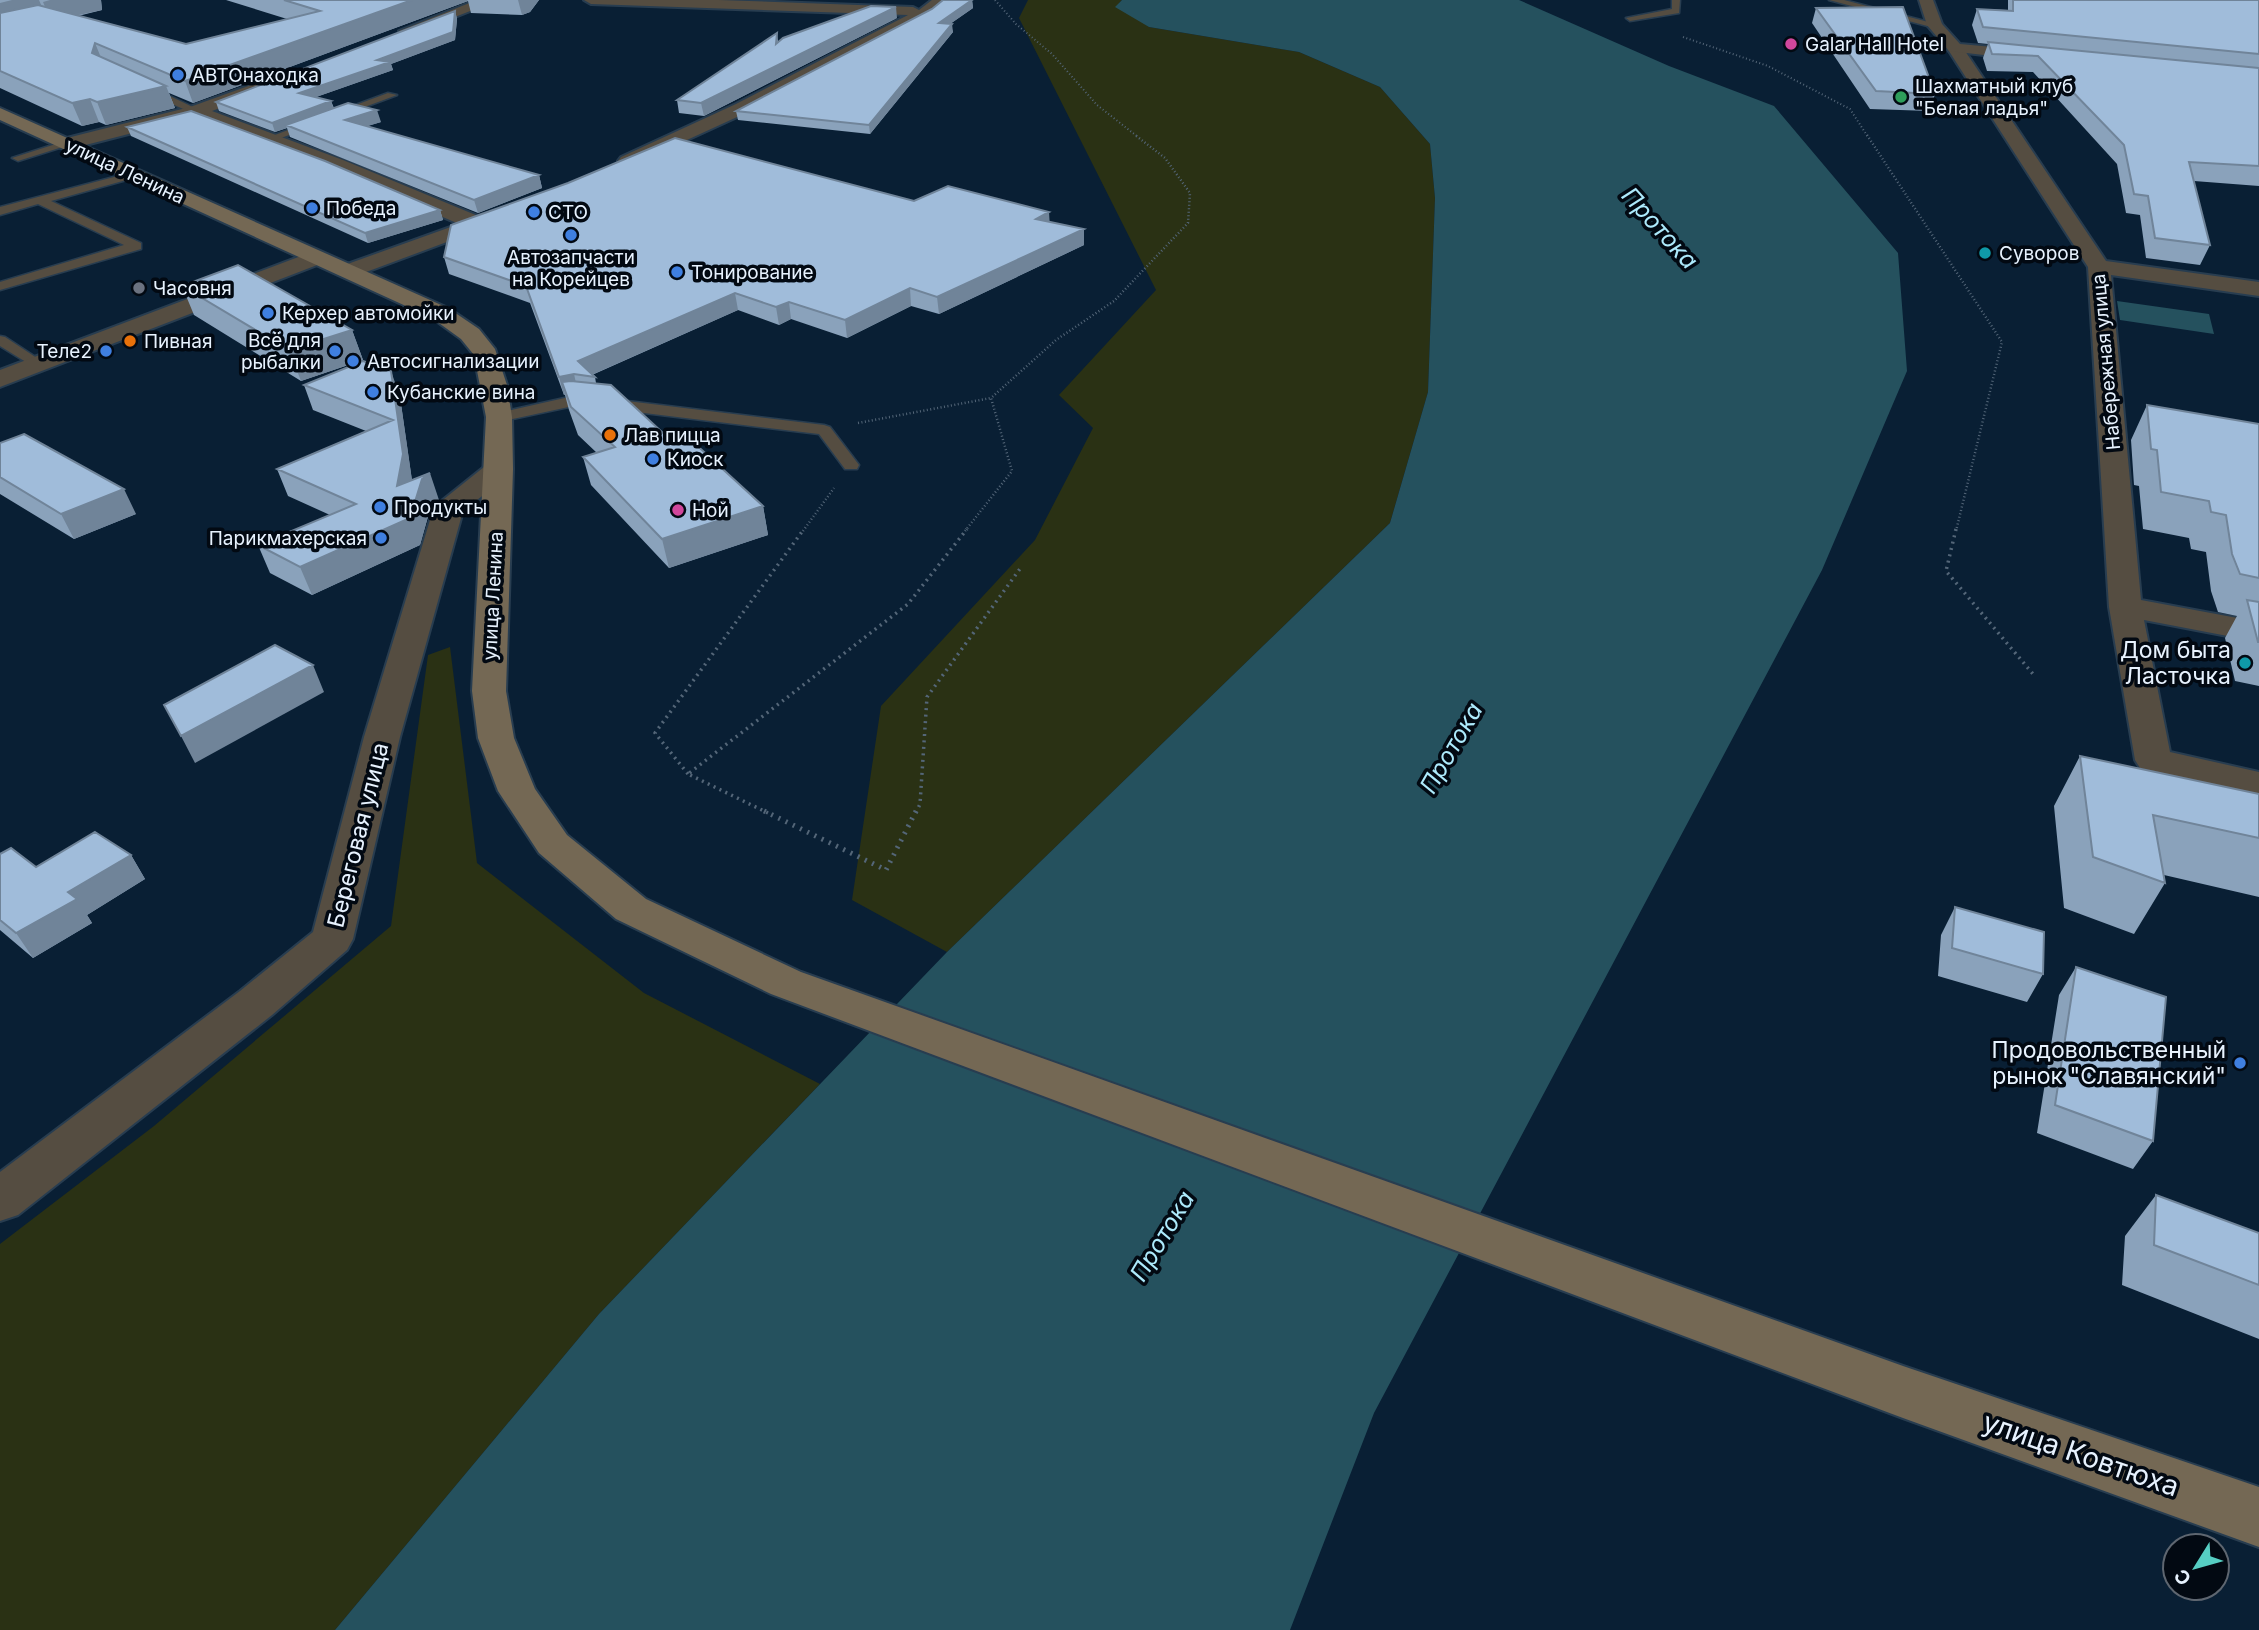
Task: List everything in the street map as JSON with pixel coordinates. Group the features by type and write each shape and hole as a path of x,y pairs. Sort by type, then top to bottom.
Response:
{"main road":[{"name":"улица Ленина","path":"0,113 440,313 470,334 486,354 499,417 489,691 496,738 517,791 553,844 631,909 786,983 1903,1392"},
{"name":"улица Ковтюха","path":"1903,1392 2259,1517"}],"street":[{"path":"393,36 491,0"},
{"path":"591,0 933,6"},
{"name":"Набережная улица","path":"1926,0 1936,25 1955,48 2099,267 2125,607 2153,760 2259,784"},
{"path":"611,169 742,108 933,6"},
{"path":"1955,48 2052,58"},
{"path":"66,144 196,111 282,78"},
{"path":"196,111 478,224"},
{"path":"350,271 515,210"},
{"path":"0,379 317,257"},
{"path":"2099,267 2259,289"},
{"name":"Береговая улица","path":"0,1199 256,1003 332,939 382,737 449,507 499,470"},
{"path":"2125,607 2259,632"}],"lane":[{"path":"1630,18 1676,11 1676,0"},
{"path":"1833,0 1936,25"},
{"path":"128,80 196,111"},
{"path":"270,139 392,95"},
{"path":"18,158 66,144"},
{"path":"0,211 133,175"},
{"path":"0,286 136,246 39,200"},
{"path":"0,340 39,364"},
{"path":"499,417 578,400 824,430 851,465"}],"path":[{"path":"824,430 991,398 1056,340 1114,301 1188,223 1190,193 1165,158 1097,105 1052,54 1016,24 995,0"},
{"path":"1630,18 1768,66 1850,109 2002,342 1946,571 2034,674"},
{"path":"688,774 908,604 1012,471 991,398"},
{"path":"851,465 655,733 688,774 886,870 920,804 927,697 1022,566"}],"green space":[{"path":"1028,0 1122,0 1119,3 1149,27 1299,52 1380,87 1430,144 1435,198 1428,392 1390,523 947,952 852,900 881,706 1035,540 1093,428 1059,395 1156,290 1019,18"},
{"path":"450,647 477,863 644,993 820,1084 599,1314 335,1630 0,1630 0,1244 154,1126 391,926 428,655"}],"water":[{"name":"Протока","path":"1122,0 1519,0 1669,66 1774,106 1898,253 1907,371 1822,570 1374,1413 1290,1630 335,1630 599,1314 947,952 1390,523 1428,392 1435,198 1430,144 1380,87 1299,52 1149,27 1115,7"},
{"path":"2117,301 2209,314 2214,334 2120,320"}],"building":[{"path":"284,0 412,0 185,81 95,43 92,53 166,86 97,102 90,99 72,103 0,71 0,13 38,5 186,44 320,11"},
{"path":"943,0 972,0 939,23 952,24 869,125 736,111 932,9"},
{"path":"2013,0 2259,0 2259,54 1983,27 1977,9 2013,11"},
{"path":"871,6 896,7 701,103 677,100 777,33 776,44 783,38"},
{"path":"1903,7 1935,94 1876,91 1816,8"},
{"path":"455,11 453,32 377,60 390,62 299,93 331,101 272,123 216,102"},
{"path":"1988,42 2259,68 2259,166 2189,162 2210,245 2155,238 2148,196 2134,194 2124,145 2038,56 1992,54"},
{"path":"348,103 377,110 345,120 539,175 474,200 286,125"},
{"path":"191,111 325,161 440,210 365,233 127,127"},
{"path":"675,138 914,201 948,186 1049,212 1036,219 1084,229 937,297 910,288 845,320 789,302 776,307 735,293 578,361 595,377 574,374 559,377 526,286 444,257 451,225 568,183"},
{"path":"238,265 352,330 289,350 182,286"},
{"path":"363,361 391,371 403,454 397,486 430,473 422,479 410,518 300,567 258,545 356,504 277,469 393,420 304,385"},
{"path":"562,382 611,385 663,433 679,429 763,506 662,539 583,457 615,447 571,407"},
{"path":"2147,405 2259,424 2259,578 2240,574 2232,554 2226,515 2211,512 2209,501 2161,492 2157,450 2151,449"},
{"path":"24,434 124,489 61,514 0,477 0,443"},
{"path":"2247,600 2259,602 2259,642 2258,642"},
{"path":"275,645 313,665 181,736 164,705"},
{"path":"2080,756 2259,794 2259,838 2153,815 2165,883 2093,857"},
{"path":"95,832 131,855 68,892 77,899 16,933 0,920 0,854 11,848 36,867"},
{"path":"1955,907 2044,932 2043,974 1952,948"},
{"path":"2076,967 2166,997 2153,1141 2055,1105"},
{"path":"2156,1195 2259,1233 2259,1285 2154,1245"}],"place":[{"name":"Galar Hall Hotel","path":"1791,44"},
{"name":"АВТОнаходка","path":"178,75"},
{"name":"Шахматный клуб \"Белая ладья\"","path":"1901,97"},
{"name":"Победа","path":"312,208"},
{"name":"СТО","path":"534,212"},
{"name":"Автозапчасти на Корейцев","path":"571,235"},
{"name":"Суворов","path":"1985,253"},
{"name":"Тонирование","path":"677,272"},
{"name":"Часовня","path":"139,288"},
{"name":"Керхер автомойки","path":"268,313"},
{"name":"Пивная","path":"130,341"},
{"name":"Теле2","path":"106,351"},
{"name":"Всё для рыбалки","path":"335,351"},
{"name":"Автосигнализации","path":"353,361"},
{"name":"Кубанские вина","path":"373,392"},
{"name":"Лав пицца","path":"610,435"},
{"name":"Киоск","path":"653,459"},
{"name":"Продукты","path":"380,507"},
{"name":"Ной","path":"678,510"},
{"name":"Парикмахерская","path":"381,538"},
{"name":"Дом быта Ласточка","path":"2245,663"},
{"name":"Продовольственный рынок \"Славянский\"","path":"2240,1063"}]}
